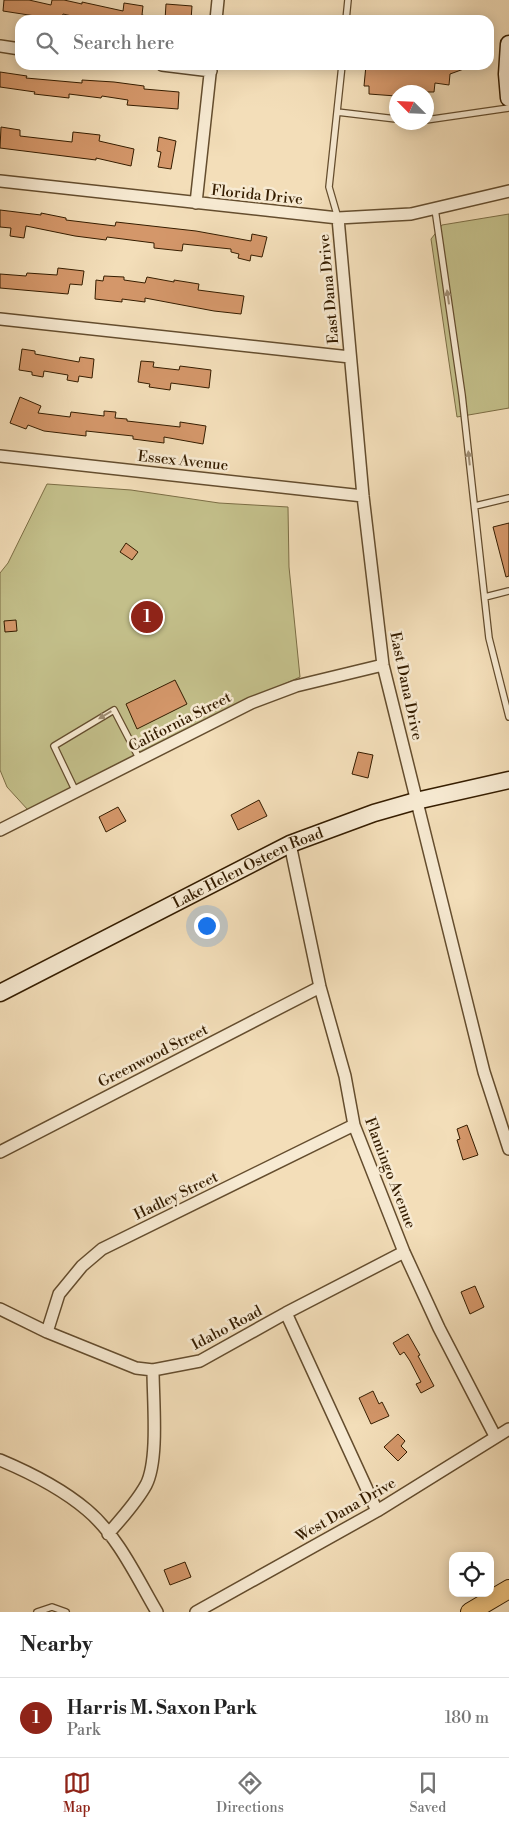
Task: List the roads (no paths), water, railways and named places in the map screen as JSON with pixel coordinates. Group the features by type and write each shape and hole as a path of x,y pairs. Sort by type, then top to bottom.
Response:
{"main road":[{"path":"470,1612 509,1589"}],"street":[{"path":"216,15 218,0"},
{"path":"509,44 507,74 509,98"},
{"path":"0,46 15,48"},
{"path":"196,203 211,70"},
{"name":"Florida Drive","path":"0,181 338,218 411,214 509,191"},
{"name":"East Dana Drive","path":"338,218 363,496 383,665 484,1072 509,1149"},
{"path":"0,319 350,357"},
{"name":"Essex Avenue","path":"0,456 363,496"},
{"name":"California Street","path":"0,830 252,702 296,686 383,665"},
{"name":"Lake Helen Osteen Road","path":"0,993 290,844 374,813 416,801 509,780"},
{"name":"Flamingo Avenue","path":"290,844 320,987 345,1076 354,1125 404,1252 439,1328 496,1436"},
{"name":"Greenwood Street","path":"0,1152 320,987"},
{"name":"Hadley Street","path":"47,1332 59,1294 82,1266 102,1249 354,1125"},
{"name":"Idaho Road","path":"0,1309 47,1332 136,1368 153,1370 200,1361 286,1313 404,1252"},
{"path":"286,1313 378,1512"},
{"path":"108,1534 130,1509 147,1483 154,1460 153,1370"},
{"name":"West Dana Drive","path":"196,1612 378,1512 509,1429"},
{"path":"0,1460 32,1473 88,1510 123,1555 157,1612"}],"lane":[{"path":"346,15 348,0"},
{"path":"338,218 329,187 341,70"},
{"path":"434,119 509,108"},
{"path":"337,112 389,118"},
{"path":"435,209 462,395 489,638 509,717"},
{"path":"475,506 509,498"},
{"path":"485,597 509,591"},
{"path":"76,793 54,746 114,710 140,760"},
{"path":"37,1612 52,1607 66,1612"}],"place":[{"name":"Harris M. Saxon Park","path":"147,617"}]}
